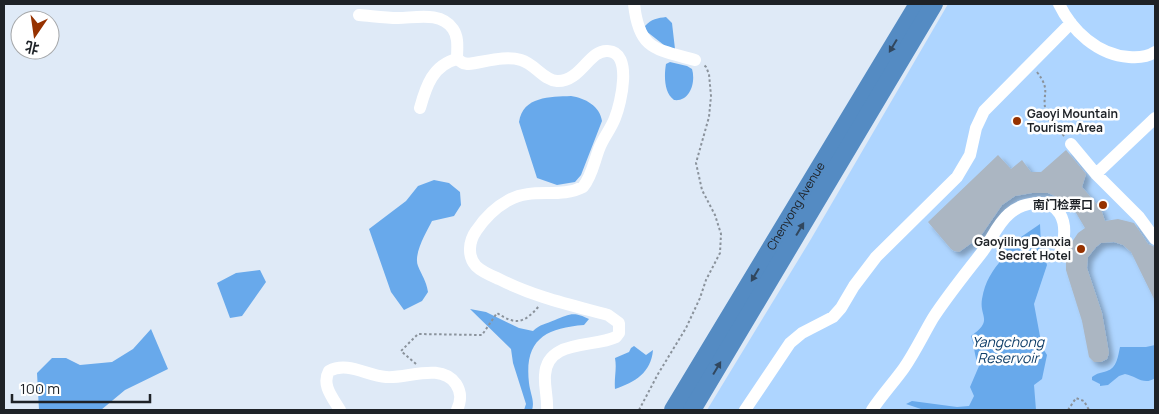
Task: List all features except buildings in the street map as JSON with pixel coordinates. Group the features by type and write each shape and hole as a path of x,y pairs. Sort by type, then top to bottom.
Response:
{"highway":[{"name":"Chenyong Avenue","path":"673,410 918,4"},
{"name":"Chenyong Avenue","path":"692,410 934,4"}],"street":[{"path":"634,4 639,31 645,41 663,52 695,60"},
{"path":"1058,4 1070,23 1087,40 1102,50 1119,56 1139,58 1150,56 1155,52"},
{"path":"359,15 399,18 420,16 443,20 452,27 456,37 457,59"},
{"path":"745,410 790,343 802,333 833,317 876,257 957,176 970,155 976,128 984,111 1070,23"},
{"path":"420,108 425,89 440,65 457,59 468,64 510,58 521,60 532,65 550,80 559,81 575,76 603,50 616,54 623,67 624,78 615,119 599,147 593,170 583,187 570,192 530,193 515,197 499,206 481,223 470,242 472,260 476,266 517,288 545,298 608,315 619,323 620,333 611,339 569,347 560,350 552,357 545,375 547,410"},
{"path":"1096,174 1155,118"},
{"path":"1071,144 1096,174 1136,213 1155,238"},
{"path":"872,410 904,368 946,299 993,238 1003,219 1015,209 1032,204 1049,204 1055,207 1062,218 1064,234 1060,254"},
{"path":"340,410 327,388 326,381 329,371 334,368 349,368 386,377 436,372 444,374 457,385 460,394 458,410"}],"path":[{"path":"639,410 686,328 706,280 720,253 721,234 715,215 702,190 696,163 709,117 711,83 706,67 695,60"},
{"path":"1031,64 1045,82 1045,106 1048,119 1071,144"},
{"path":"423,374 416,363 400,351 418,334 482,335 497,312 512,322 519,321 534,312 545,298"},
{"path":"1068,410 1076,398 1084,401 1089,410"}],"shaded area":[{"name":"Gaoyi Mountain Tourism Area","path":"948,4 1155,4 1155,410 707,410 811,239"}],"water":[{"path":"666,17 672,23 675,49 669,49 646,31 645,26 650,22 657,18"},
{"path":"670,62 692,69 692,85 688,94 680,100 674,100 668,93 665,69 666,64"},
{"path":"571,96 595,107 602,121 581,175 575,182 557,185 537,178 519,122 526,107 532,103 546,98"},
{"path":"434,180 449,183 460,192 461,205 454,216 432,221 417,255 418,266 428,292 422,301 404,310 391,292 369,229 406,201 418,186"},
{"name":"Yangchong Reservoir","path":"1040,224 1041,245 1047,265 1034,304 1042,347 1047,355 1042,379 1034,385 1036,410 924,410 906,404 912,401 957,407 969,406 974,396 970,387 979,366 971,336 978,331 984,322 982,299 985,287 992,272 1003,258 999,252"},
{"path":"260,270 266,282 242,316 230,318 217,283 236,273"},
{"path":"470,309 486,312 519,328 533,331 541,325 568,315 575,314 589,319 584,325 558,329 548,333 534,347 528,368 533,407 532,410 524,410 526,404 513,363 511,349"},
{"path":"151,329 168,369 125,390 101,410 39,410 37,373 52,358 66,358 80,365 112,362 133,349"},
{"path":"1155,345 1155,378 1144,381 1125,374 1119,376 1108,385 1100,386 1100,384 1092,380 1092,377 1113,367 1120,347"},
{"path":"634,346 646,355 653,350 649,365 641,376 615,389 615,358 629,352"}],"place":[{"name":"Gaoyi Mountain Tourism Area","path":"1017,121"},
{"name":"南门检票口","path":"1103,205"},
{"name":"Gaoyiling Danxia Secret Hotel","path":"1081,249"}]}
